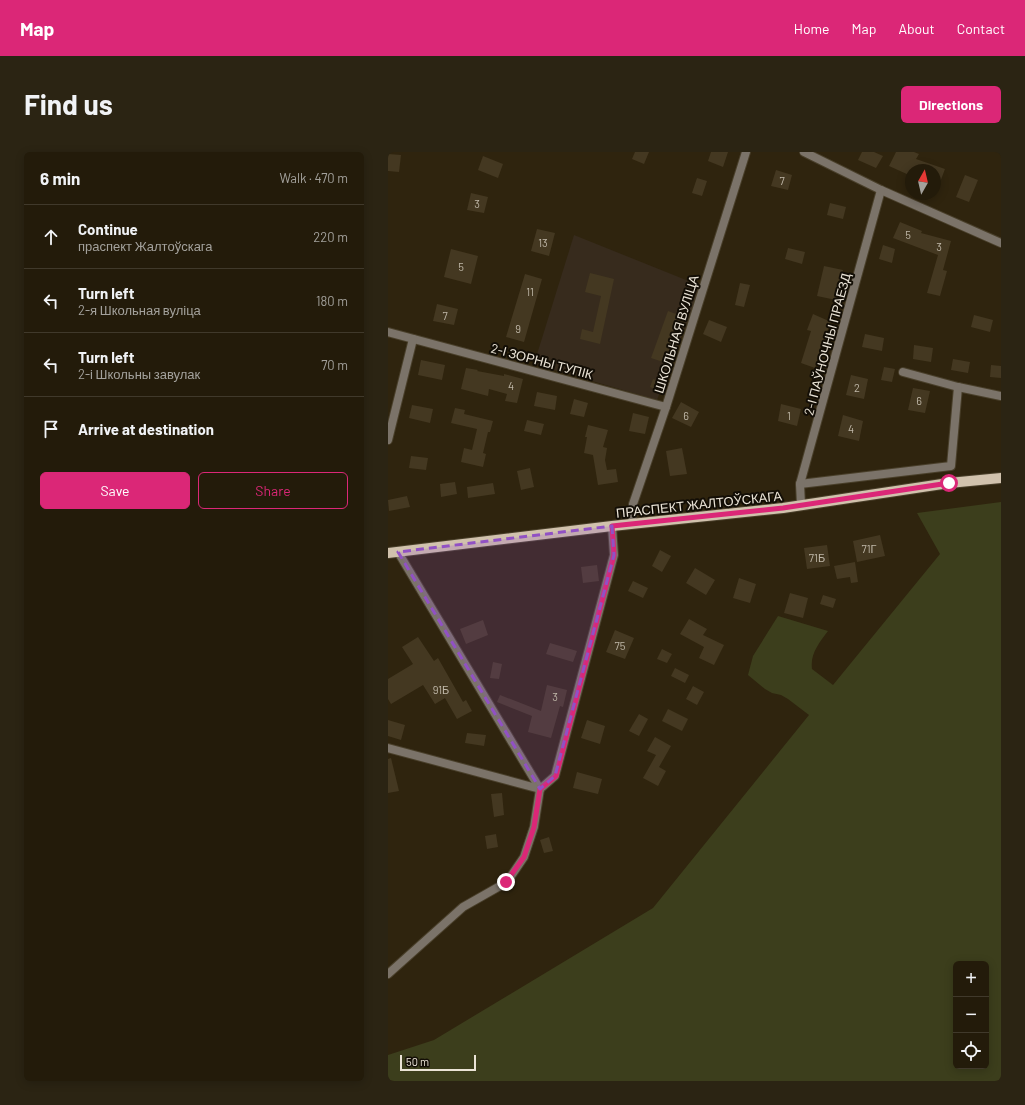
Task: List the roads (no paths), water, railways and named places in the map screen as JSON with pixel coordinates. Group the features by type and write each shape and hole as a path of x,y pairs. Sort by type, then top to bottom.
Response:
{"main road":[{"name":"ПРАСПЕКТ ЖАЛТОЎСКАГА","path":"393,553 612,526 801,505 949,483 1001,478"}],"street":[{"name":"ШКОЛЬНАЯ ВУЛІЦА","path":"632,524 633,504 666,407 746,152"},
{"path":"804,152 881,190 1001,242"},
{"name":"2-І ПАЎНОЧНЫ ПРАЕЗД","path":"801,505 800,484 881,190"},
{"name":"2-І ЗОРНЫ ТУПІК","path":"388,332 666,407"},
{"path":"388,440 413,339"},
{"path":"903,372 958,387 1001,396"},
{"path":"800,484 952,466 958,387"},
{"path":"388,974 463,908 506,882 524,857 534,827 540,789 556,776 614,555 612,526"},
{"name":"ПРАСПЕКТ ЖАЛТОЎСКАГА","path":"393,553 540,789"},
{"path":"388,748 540,789"}]}
